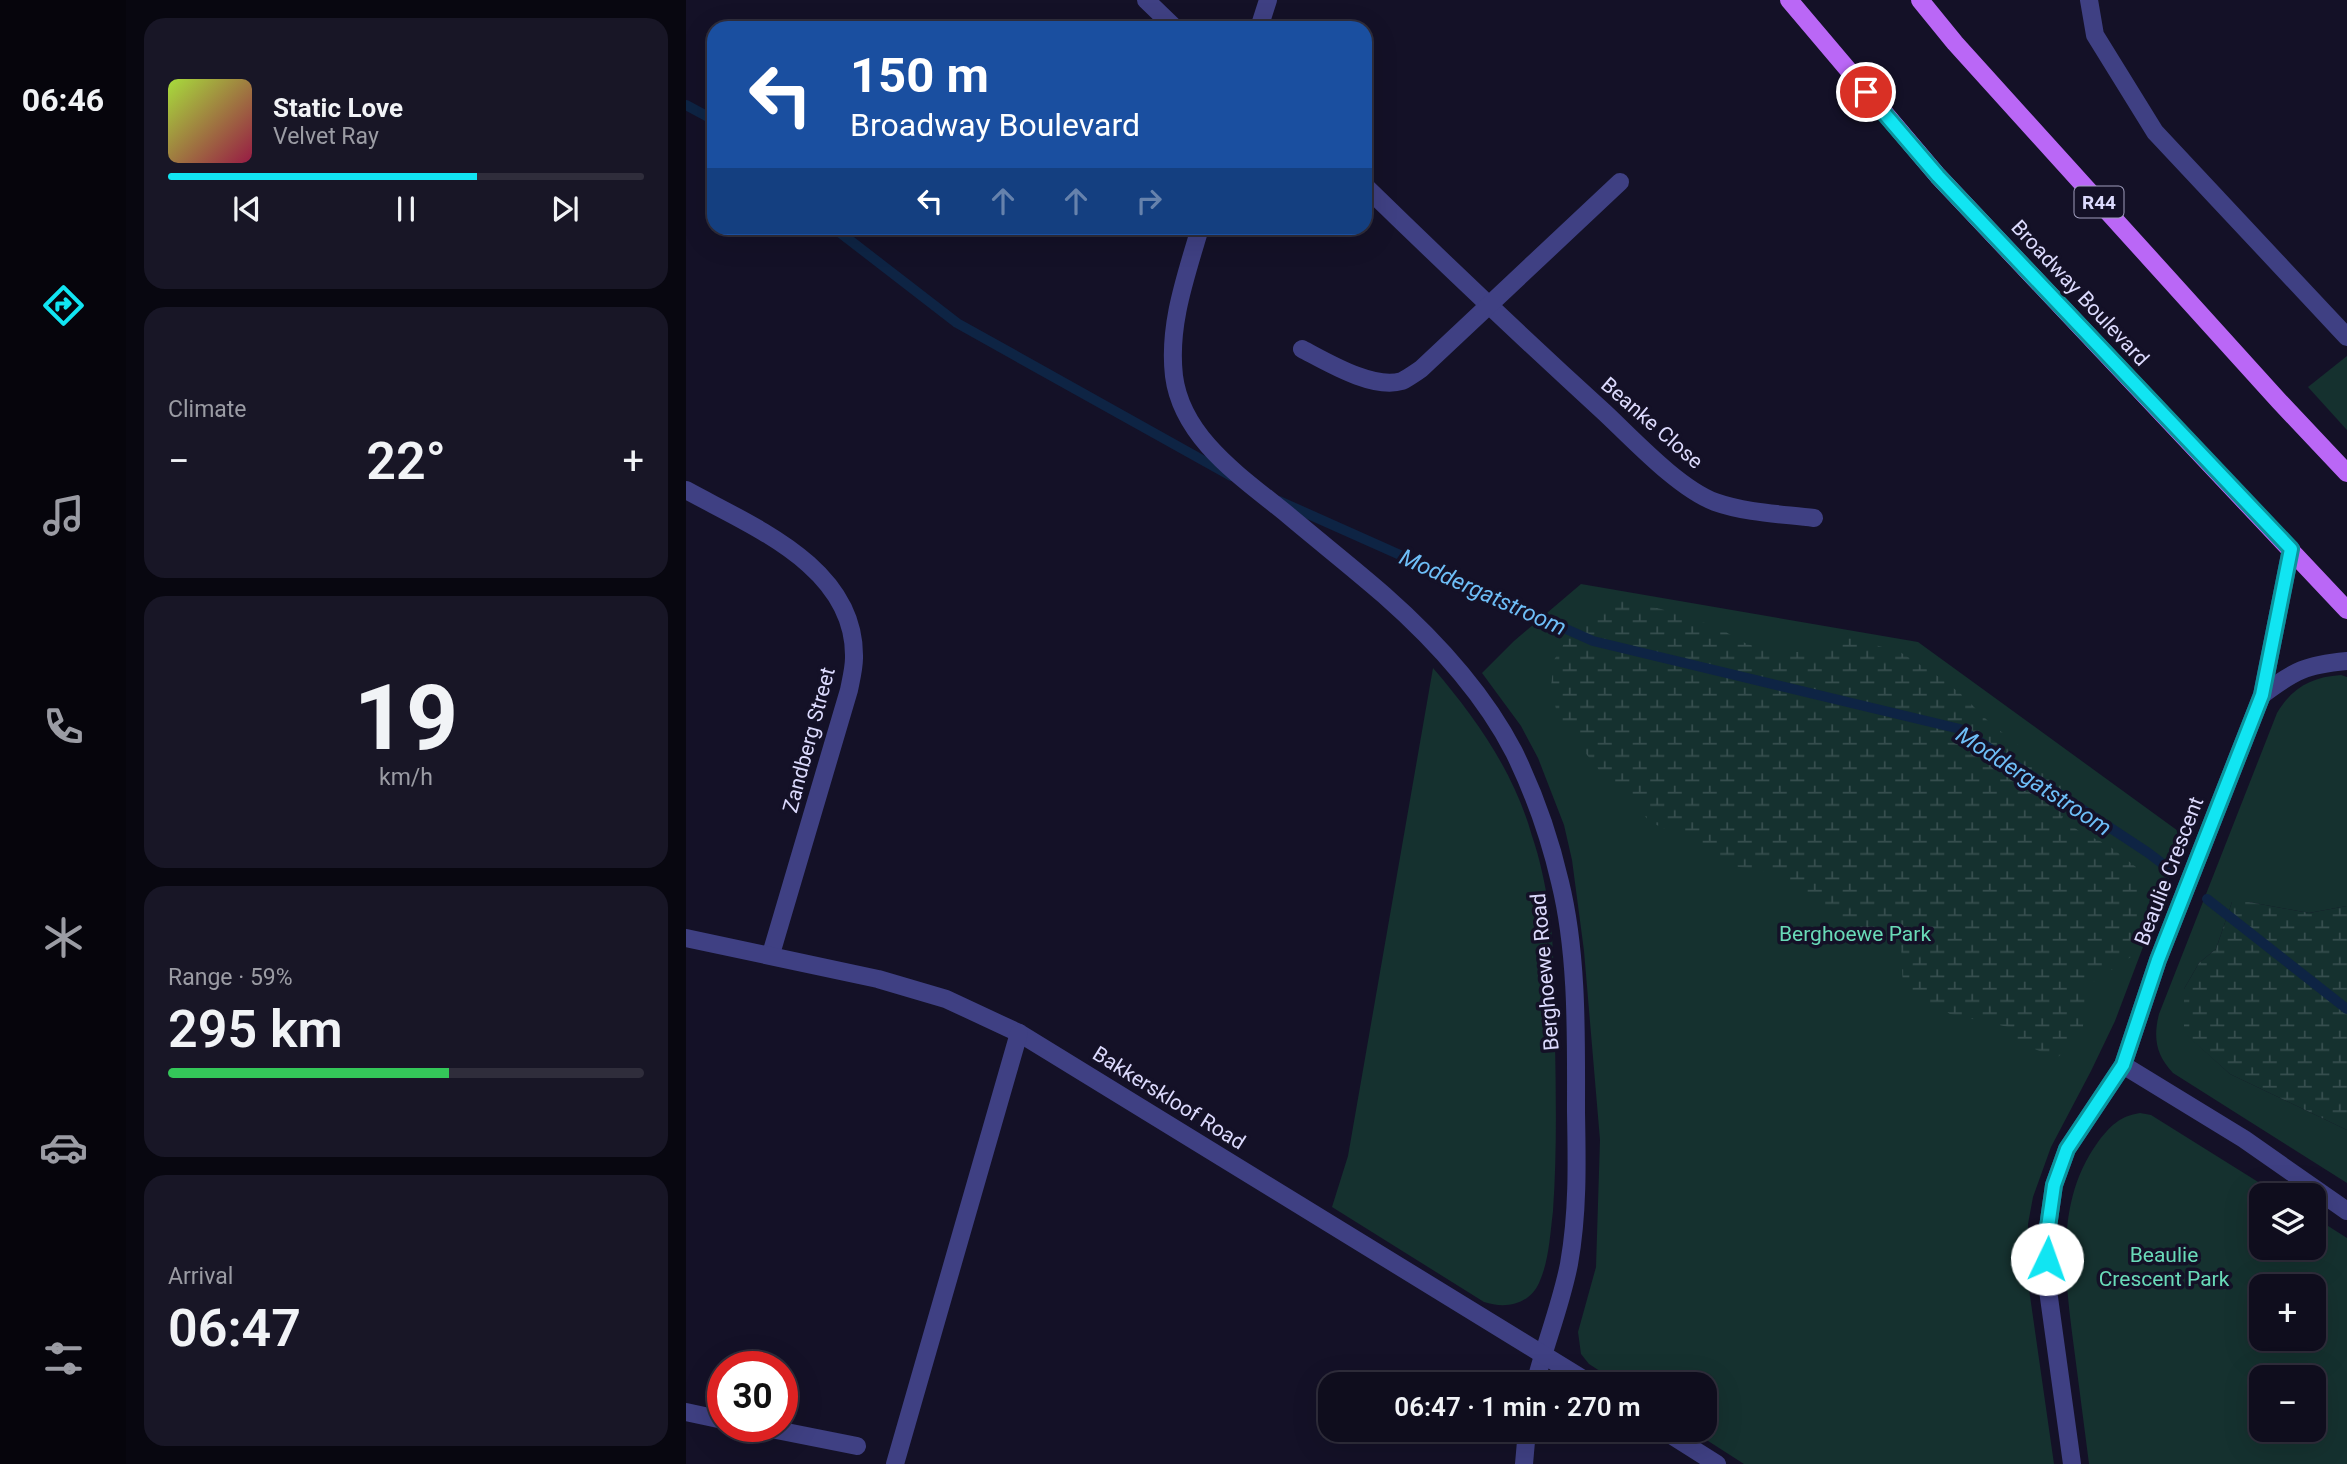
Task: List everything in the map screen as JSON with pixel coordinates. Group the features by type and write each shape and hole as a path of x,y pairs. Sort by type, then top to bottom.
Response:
{"main road":[{"name":"Broadway Boulevard","path":"1789,0 1938,176 2347,610"},
{"name":"R44","path":"1920,0 1974,64 2347,473"}],"street":[{"path":"1146,0 1168,21"},
{"path":"1261,21 1268,0"},
{"path":"2089,0 2095,35 2155,132 2347,337"},
{"path":"1302,349 1338,368 1367,378 1384,383 1402,380 1421,369 1620,182"},
{"name":"Beanke Close","path":"1372,194 1489,307 1659,463 1689,487 1713,501 1814,518"},
{"name":"Berghoewe Road","path":"1198,235 1180,295 1172,342 1174,379 1185,413 1204,440 1233,470 1387,597 1444,653 1482,699 1513,752 1538,811 1561,883 1570,951 1576,1042 1575,1220 1568,1265 1539,1372"},
{"name":"Zandberg Street","path":"686,489 785,545 818,571 841,602 850,632 854,658 849,690 771,954"},
{"name":"Beaulie Crescent","path":"2072,1464 2047,1283 2047,1234 2054,1185 2067,1149 2123,1065 2158,960 2262,695 2291,549"},
{"path":"2262,695 2289,674 2315,665 2347,661"},
{"name":"Bakkerskloof Road","path":"686,938 771,954 878,979 946,999 1019,1033 1572,1372"},
{"path":"895,1464 1019,1033"},
{"path":"2123,1065 2244,1139 2347,1211"},
{"path":"686,1412 707,1417"},
{"path":"798,1434 857,1446"},
{"path":"1524,1464 1526,1442"},
{"path":"1682,1442 1717,1464"}],"green space":[{"path":"2347,356 2347,430 2308,387"},
{"name":"Berghoewe Park","path":"1581,584 1918,642 2185,836 2115,1021 2051,1147 2033,1197 2028,1224 2028,1282 2054,1464 1744,1464 1710,1442 1717,1442 1717,1372 1601,1372 1589,1364 1581,1354 1578,1332 1596,1267 1600,1140 1584,951 1572,860 1564,825 1538,758 1521,726 1482,673 1514,641"},
{"path":"1614,599 1661,609 1715,626 1745,643 1774,653 1819,651 1844,632 1868,643 1900,652 1961,694 1989,722 2053,773 2072,791 2062,819 2108,845 2136,867 2139,910 2131,957 2087,986 2082,1036 2057,1058 2017,1042 2008,1027 1950,1014 1903,988 1901,944 1819,910 1813,898 1761,870 1717,864 1696,843 1648,821 1627,785 1613,788 1558,718 1551,687 1554,660 1577,622"},
{"path":"1433,668 1478,726 1515,790 1537,854 1549,908 1556,1084 1553,1211 1547,1257 1539,1283 1523,1301 1508,1305 1484,1302 1332,1207 1348,1156"},
{"path":"2341,675 2347,677 2347,906 2309,913 2249,902 2232,902 2216,949 2199,963 2184,989 2185,1033 2230,1074 2347,1130 2347,1183 2173,1073 2163,1060 2156,1038 2159,1014 2277,713 2303,685 2320,678"},
{"path":"2232,902 2249,902 2309,913 2347,906 2347,1130 2230,1074 2184,1033 2184,989 2199,963 2216,949"},
{"name":"Beaulie Crescent Park","path":"2140,1113 2151,1115 2260,1183 2249,1183 2249,1260 2326,1260 2326,1225 2347,1238 2347,1464 2089,1464 2068,1295 2066,1242 2074,1190 2084,1165 2107,1131 2127,1117"}],"waterway":[{"name":"Moddergatstroom","path":"686,105 707,116"},
{"name":"Moddergatstroom","path":"843,235 957,323 1231,476"},
{"name":"Moddergatstroom","path":"1279,501 1593,641 1960,729 2167,867"},
{"name":"Moddergatstroom","path":"2207,899 2347,1009"}],"route":[{"path":"1866,92 1938,176 2291,549 2262,695 2158,960 2123,1065 2067,1149 2054,1185 2047,1234 2047,1259"}]}
